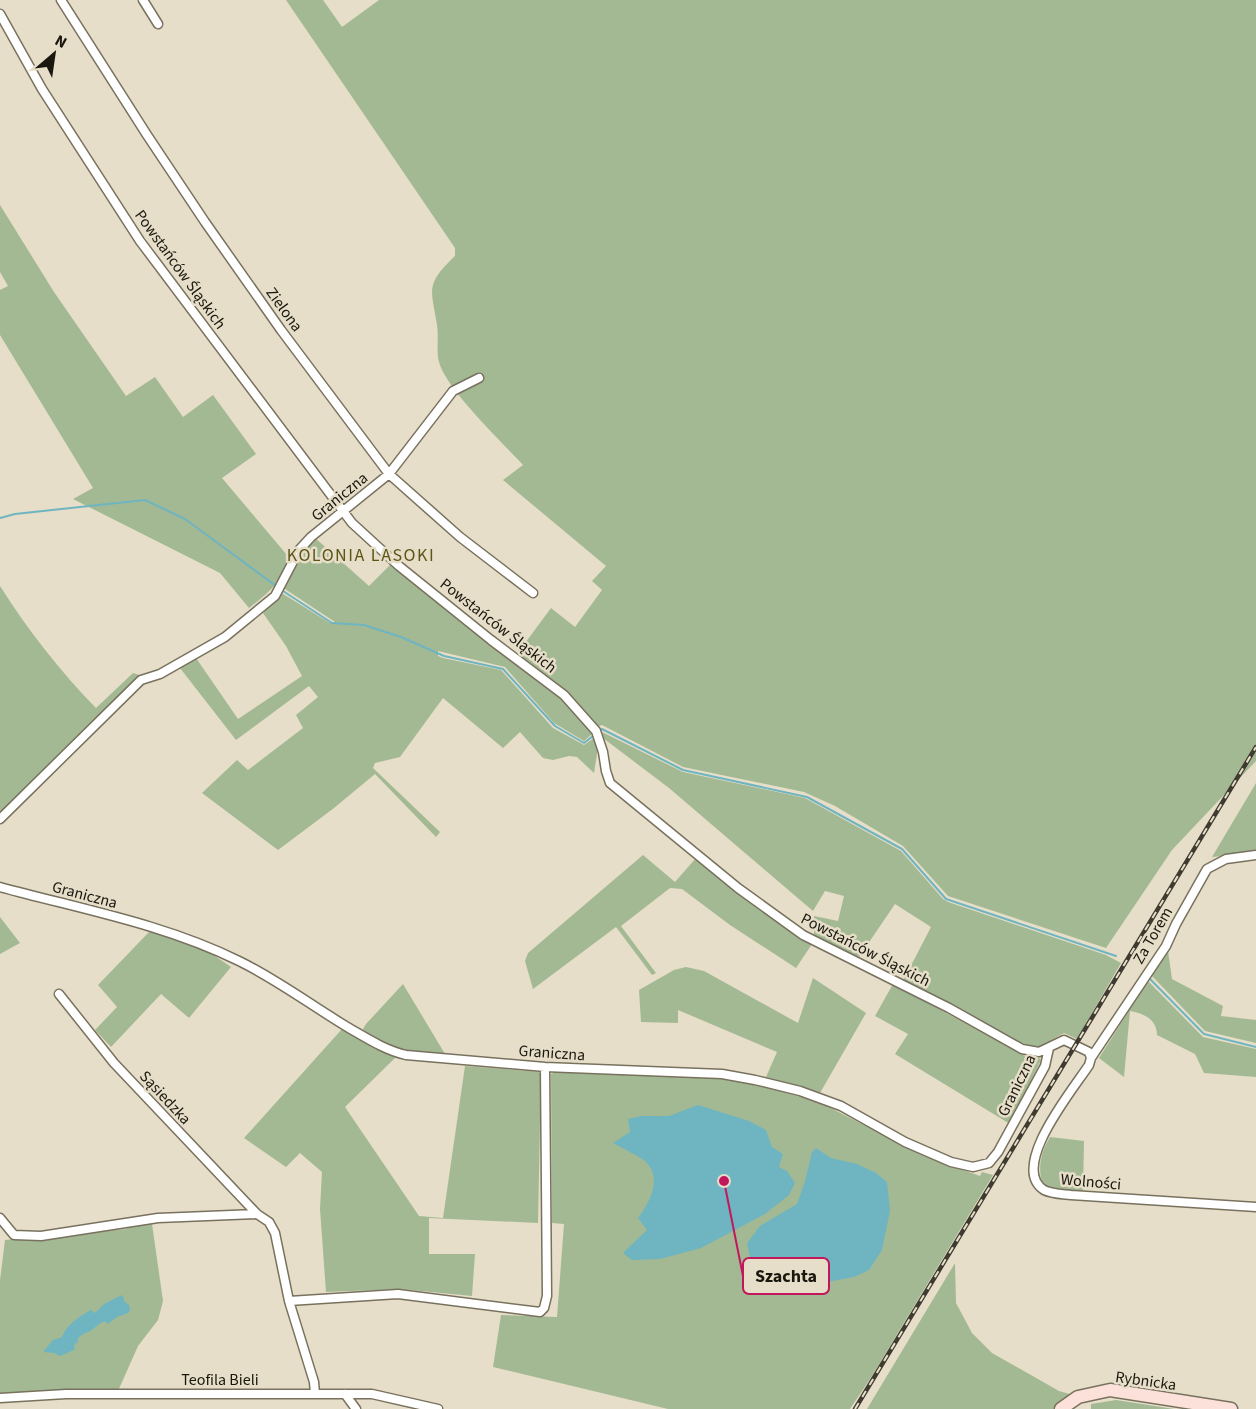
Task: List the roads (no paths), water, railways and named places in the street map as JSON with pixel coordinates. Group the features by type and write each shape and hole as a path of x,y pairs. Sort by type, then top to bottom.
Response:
{"street":[{"name":"Zielona","path":"62,0 141,127 205,222 281,330 389,474 460,537 532,593"},
{"path":"143,0 158,24"},
{"name":"Powstańców Śląskich","path":"0,14 42,89 140,240 352,523 399,566 564,695 596,731 610,783 738,888 803,935 949,1008 1022,1049 1039,1052 1064,1040 1090,1055"},
{"name":"Graniczna","path":"0,819 141,680 160,674 225,637 275,596 299,550 389,474 453,391 479,378"},
{"name":"Za Torem","path":"1090,1055 1166,946 1207,869 1226,859 1256,855"},
{"name":"Graniczna","path":"0,886 152,927 209,948 271,978 330,1016 394,1052 545,1067 722,1074 754,1080 800,1091 841,1106 905,1142 951,1162 973,1167 988,1163 998,1152 1042,1071 1049,1048"},
{"name":"Sąsiedzka","path":"59,994 114,1063 257,1214 269,1222 275,1233 290,1300 314,1382 315,1394"},
{"name":"Wolności","path":"1090,1055 1089,1065 1056,1111 1043,1136 1035,1160 1034,1174 1042,1189 1071,1195 1256,1207"},
{"path":"290,1300 398,1293 540,1312 544,1308 547,1296 545,1067"},
{"path":"0,1218 14,1235 40,1236 158,1218 257,1214"},
{"name":"Rybnicka","path":"1061,1409 1078,1397 1110,1390 1231,1409"},
{"name":"Teofila Bieli","path":"0,1398 66,1394 372,1394 438,1409"},
{"path":"345,1394 358,1409"},
{"path":"358,1409 360,1394"}],"water":[{"path":"698,1105 749,1121 766,1130 772,1147 783,1154 779,1167 787,1171 795,1183 789,1195 765,1214 701,1248 660,1259 632,1260 623,1253 647,1230 638,1218 650,1198 654,1183 653,1176 646,1162 613,1143 630,1132 628,1119 641,1116 669,1116"},
{"path":"816,1148 831,1158 857,1164 876,1173 887,1182 890,1211 882,1250 869,1270 854,1277 817,1284 765,1272 751,1263 747,1243 760,1226 797,1204 812,1152"},
{"path":"122,1295 129,1305 128,1313 108,1324 105,1321 102,1322 81,1335 78,1343 75,1343 74,1350 60,1356 43,1352 53,1340 62,1337 78,1318 91,1310 95,1313 104,1304"}],"waterway":[{"path":"0,518 15,514 145,500 185,519 276,586"},
{"path":"283,591 332,623 364,625 401,637 444,656 503,669 555,726 584,743 593,736"},
{"path":"599,731 602,729 683,770 807,797 902,849 946,899 1116,956"},
{"path":"1149,978 1204,1034 1256,1047"}],"railway":[{"path":"855,1409 1256,747"}],"place":[{"name":"Szachta","path":"724,1181"}],"district":[{"name":"KOLONIA LASOKI","path":"361,555"}]}
